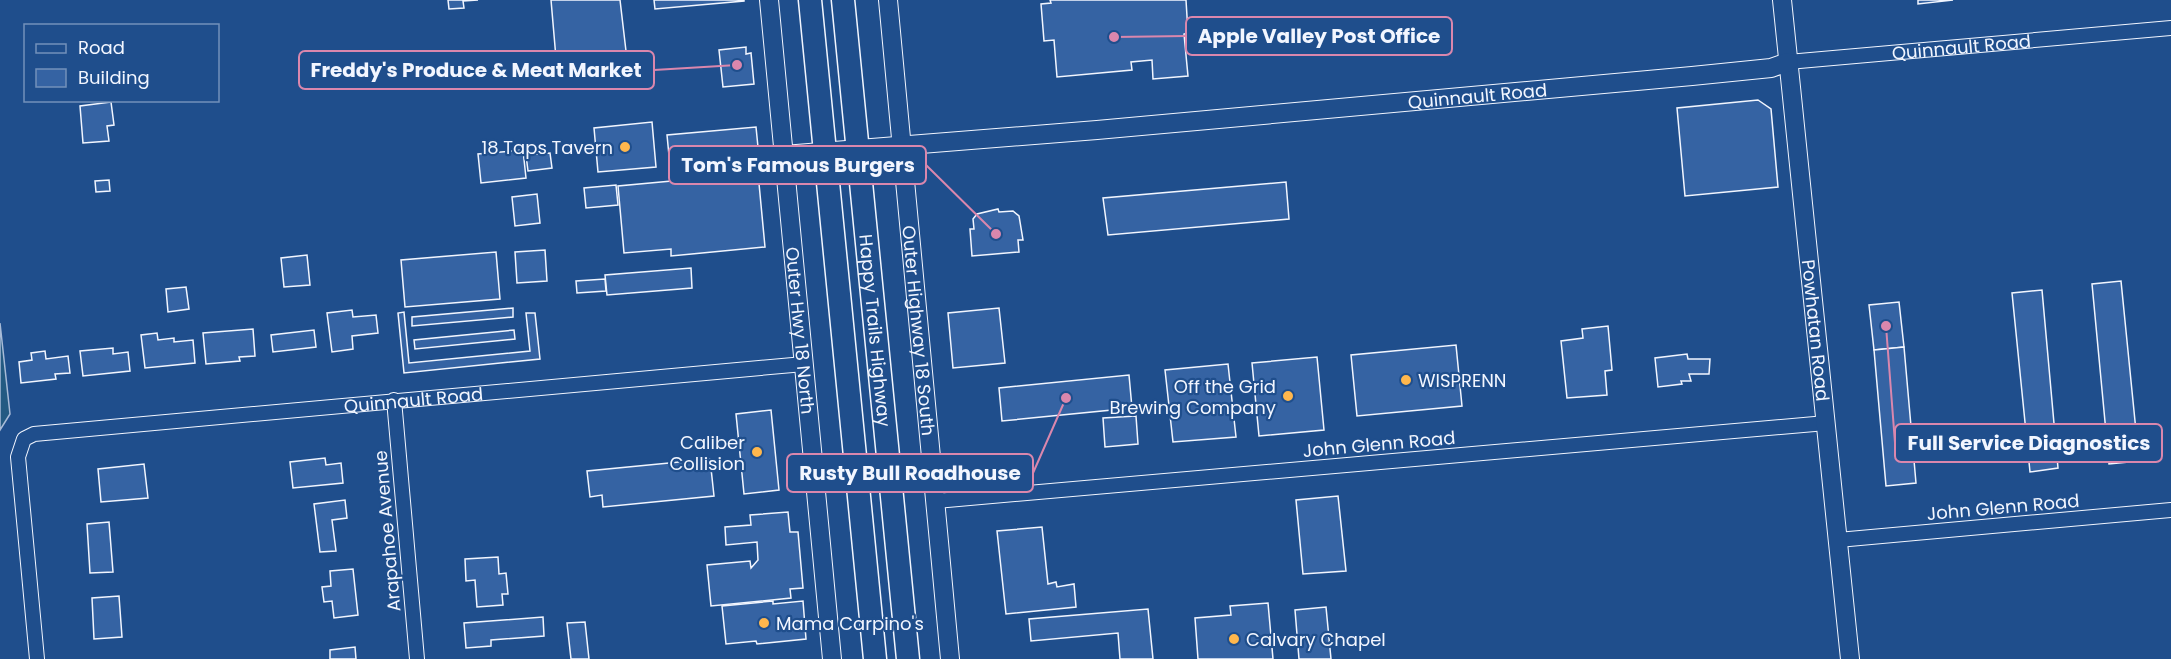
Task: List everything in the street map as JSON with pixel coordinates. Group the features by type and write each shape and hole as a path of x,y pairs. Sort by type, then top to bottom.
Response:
{"main road":[{"name":"Happy Trails Highway","path":"810,0 874,659"},
{"name":"Happy Trails Highway","path":"843,0 908,659"}],"street":[{"name":"Outer Hwy 18 North","path":"769,0 832,659"},
{"name":"Outer Highway 18 South","path":"888,0 950,659"},
{"name":"Powhatan Road","path":"1782,0 1850,659"},
{"name":"Quinnault Road","path":"784,155 1692,76 1771,68 1788,62 2171,28"},
{"name":"Quinnault Road","path":"37,659 18,457 24,440 34,434 804,364"},
{"name":"Arapahoe Avenue","path":"394,400 417,659"},
{"name":"John Glenn Road","path":"936,501 1826,423"},
{"name":"John Glenn Road","path":"1838,540 2171,510"}],"shaded area":[{"path":"0,323 10,414 0,430"}],"building":[{"path":"448,0 478,0 463,1 464,8 449,9"},
{"path":"551,0 620,0 626,51 556,58"},
{"path":"654,0 744,0 744,1 655,9"},
{"path":"1050,0 1186,0 1188,33 1184,34 1188,76 1153,79 1152,60 1131,62 1132,70 1057,77 1054,40 1044,41 1041,4 1051,3"},
{"path":"1918,0 1953,0 1918,4"},
{"path":"746,47 746,54 751,53 754,84 723,87 719,50"},
{"path":"1758,100 1771,109 1778,187 1685,196 1677,108"},
{"path":"111,102 114,125 107,126 109,141 83,143 80,106"},
{"name":"18 Taps Tavern","path":"652,122 656,167 598,172 594,128"},
{"path":"756,127 759,157 670,166 667,135"},
{"path":"523,150 526,178 481,183 478,154"},
{"path":"550,153 552,168 528,171 526,155"},
{"path":"758,173 765,247 671,256 671,249 624,253 618,186"},
{"path":"109,180 110,191 96,192 95,181"},
{"path":"1286,182 1289,219 1108,235 1103,198"},
{"path":"616,185 618,205 586,208 584,188"},
{"path":"537,194 540,223 515,226 512,197"},
{"path":"998,209 999,212 1013,211 1019,216 1023,240 1018,240 1019,252 972,256 970,229 974,229 973,219 977,214"},
{"path":"545,250 547,281 517,283 515,252"},
{"path":"496,252 500,299 405,307 401,260"},
{"path":"307,255 310,285 284,287 281,258"},
{"path":"691,268 692,288 607,295 605,275"},
{"path":"605,279 606,291 577,293 576,281"},
{"path":"2121,281 2139,461 2109,464 2092,284"},
{"path":"186,287 189,309 168,312 166,289"},
{"path":"2042,290 2058,468 2030,472 2012,293"},
{"path":"1899,302 1904,347 1874,350 1869,305"},
{"path":"513,308 513,317 412,326 412,317"},
{"path":"999,308 1005,363 953,368 948,313"},
{"path":"352,310 353,317 376,315 378,333 352,336 353,349 332,352 327,313"},
{"path":"404,312 409,363 530,351 526,313 535,313 540,359 404,373 398,313"},
{"path":"1608,326 1612,370 1605,371 1607,395 1567,398 1561,341 1583,338 1582,329"},
{"path":"253,329 255,356 239,357 240,361 206,364 203,333"},
{"path":"314,330 316,347 273,352 271,335"},
{"path":"514,330 515,339 415,349 414,340"},
{"path":"157,333 158,340 174,338 174,342 193,340 195,363 145,368 141,335"},
{"name":"WISPRENN","path":"1456,345 1462,406 1357,416 1351,355"},
{"path":"1904,347 1916,483 1886,486 1874,350"},
{"path":"113,348 113,354 128,352 130,371 83,376 80,351"},
{"path":"45,351 46,359 68,356 70,373 55,374 56,379 21,383 19,362 32,360 31,353"},
{"path":"1687,354 1688,359 1710,359 1709,374 1689,374 1691,381 1658,387 1655,358"},
{"name":"Off the Grid Brewing Company","path":"1317,357 1324,430 1259,436 1252,363"},
{"path":"1228,364 1236,437 1173,442 1165,370"},
{"path":"1129,375 1132,408 1002,421 999,388"},
{"name":"Caliber Collision","path":"771,410 779,490 744,494 736,414"},
{"path":"1136,416 1138,444 1105,447 1103,418"},
{"path":"325,458 326,465 341,463 343,483 293,488 290,462"},
{"path":"710,459 714,496 603,507 602,495 590,497 587,471"},
{"path":"144,464 148,498 101,502 98,469"},
{"path":"1338,496 1346,571 1303,574 1296,500"},
{"path":"345,500 347,518 332,520 336,551 320,552 314,504"},
{"path":"788,512 790,532 798,532 803,588 790,589 791,598 711,606 707,565 750,561 751,568 758,560 757,542 726,545 725,527 751,525 750,515"},
{"path":"109,522 113,572 90,573 87,524"},
{"path":"1042,527 1048,584 1056,582 1057,587 1074,584 1076,607 1006,614 997,531"},
{"path":"498,557 499,574 506,573 508,594 502,594 503,605 477,607 475,580 466,581 465,559"},
{"path":"353,569 358,615 334,618 332,601 324,602 322,587 331,586 330,571"},
{"path":"119,596 122,637 94,639 92,598"},
{"name":"Mama Carpino's","path":"773,601 773,604 803,601 806,639 757,644 756,641 726,644 722,606"},
{"name":"Calvary Chapel","path":"1268,603 1273,659 1198,659 1195,618 1231,615 1230,606"},
{"path":"1326,607 1331,659 1299,659 1295,610"},
{"path":"1148,609 1153,659 1120,659 1118,633 1031,641 1029,619"},
{"path":"543,617 544,636 491,640 491,646 466,648 464,623"},
{"path":"585,622 589,659 571,659 567,623"},
{"path":"355,647 356,659 330,659 330,650"}],"place":[{"name":"Apple Valley Post Office","path":"1114,37"},
{"name":"Freddy's Produce & Meat Market","path":"737,65"},
{"name":"18 Taps Tavern","path":"625,147"},
{"name":"Tom's Famous Burgers","path":"996,234"},
{"name":"Full Service Diagnostics","path":"1886,326"},
{"name":"WISPRENN","path":"1406,380"},
{"name":"Off the Grid Brewing Company","path":"1288,396"},
{"name":"Rusty Bull Roadhouse","path":"1066,398"},
{"name":"Caliber Collision","path":"757,452"},
{"name":"Mama Carpino's","path":"764,623"},
{"name":"Calvary Chapel","path":"1234,639"}]}
